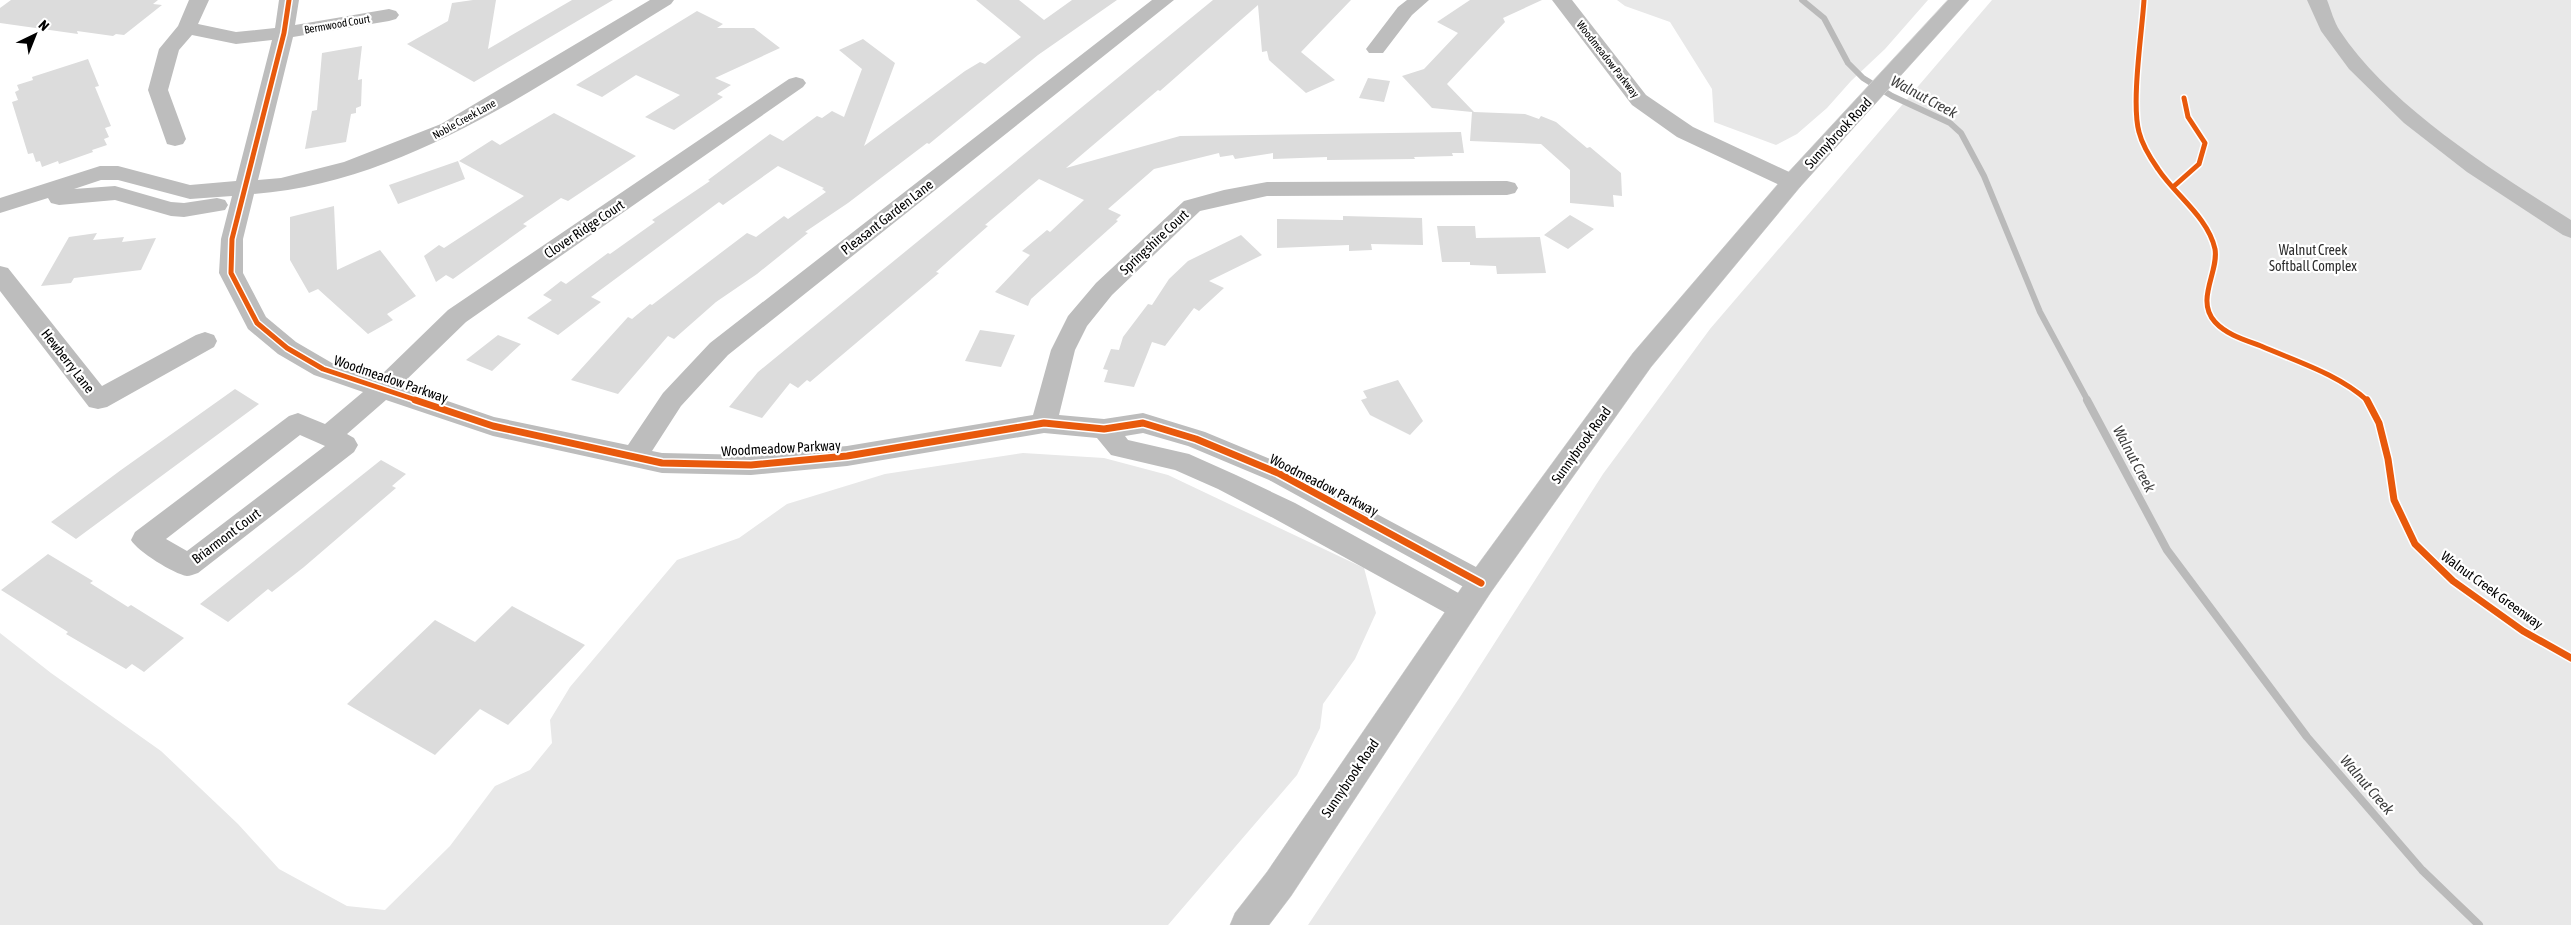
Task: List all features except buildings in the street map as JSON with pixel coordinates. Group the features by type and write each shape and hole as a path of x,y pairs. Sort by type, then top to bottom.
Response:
{"main road":[{"name":"Sunnybrook Road","path":"1247,925 1279,884 1472,596 1642,360 1792,182 1959,0"}],"street":[{"path":"175,139 158,90 169,49 187,28 199,0"},
{"name":"Woodmeadow Parkway","path":"289,0 284,32 232,238 231,273 257,323 287,348 323,369 493,426 662,463 741,464 809,460 847,456 915,443 1044,423 1104,429 1142,423 1196,439 1278,473 1472,596"},
{"name":"Noble Creek Lane","path":"242,195 350,168 398,151 440,133 664,0"},
{"name":"Pleasant Garden Lane","path":"635,457 649,429 692,374 719,349 1164,0"},
{"path":"1376,49 1405,11 1419,0"},
{"name":"Woodmeadow Parkway","path":"1562,0 1639,100 1685,132 1792,182"},
{"path":"2317,0 2332,34 2372,81 2386,94 2442,144 2510,193 2571,230"},
{"name":"Bermwood Court","path":"187,28 236,38 390,15"},
{"name":"Clover Ridge Court","path":"382,388 457,316 796,83"},
{"path":"0,206 100,173 118,173 190,192 242,195"},
{"name":"Springshire Court","path":"1044,423 1063,350 1077,322 1104,289 1192,206 1224,197 1267,189 1338,187 1507,188"},
{"path":"0,219 57,198 99,193 115,193 137,197 171,209 184,210 242,195"},
{"name":"Hewberry Lane","path":"0,274 98,400 205,341"},
{"path":"327,436 382,388"},
{"name":"Briarmont Court","path":"298,423 327,436 345,445 188,565 145,540 298,423"},
{"path":"1104,429 1120,448 1180,461 1472,596"},
{"path":"1257,497 1278,473"}],"green space":[{"path":"1617,0 1928,0 1885,49 1851,81 1827,108 1797,134 1776,145 1714,122 1712,89 1670,22 1625,6"},
{"name":"Walnut Creek Softball Complex","path":"1992,0 2571,0 2571,925 1308,925 1460,697 1603,474 1710,329"},
{"path":"1023,453 1104,458 1168,475 1364,568 1376,613 1355,659 1323,704 1320,728 1297,775 1168,925 0,925 0,633 51,673 161,751 238,824 279,869 347,906 385,910 450,846 495,786 530,770 552,743 550,720 570,687 677,560 739,538 787,504 885,474"}],"waterway":[{"name":"Walnut Creek","path":"1802,0 1824,18 1848,63 1863,78 1892,96 1950,123 1961,133 1984,176 2040,312 2088,401"},
{"name":"Walnut Creek","path":"2087,400 2167,550 2307,737 2422,870 2479,925"}],"cycle path":[{"path":"289,0 284,33 232,239 231,273 257,323 287,348 323,369 493,426 662,463 751,465 847,456 915,443 1044,423 1104,429 1143,423 1196,439 1278,473 1481,583"},
{"name":"Walnut Creek Greenway","path":"2144,0 2137,100 2139,132 2158,169 2202,222 2210,236 2215,250 2207,306 2214,321 2231,334 2331,375 2357,391 2368,401 2379,423 2388,459 2394,500 2415,544 2453,581 2523,631 2571,658"},
{"path":"2173,187 2199,164 2205,143 2188,117 2184,98"}]}
